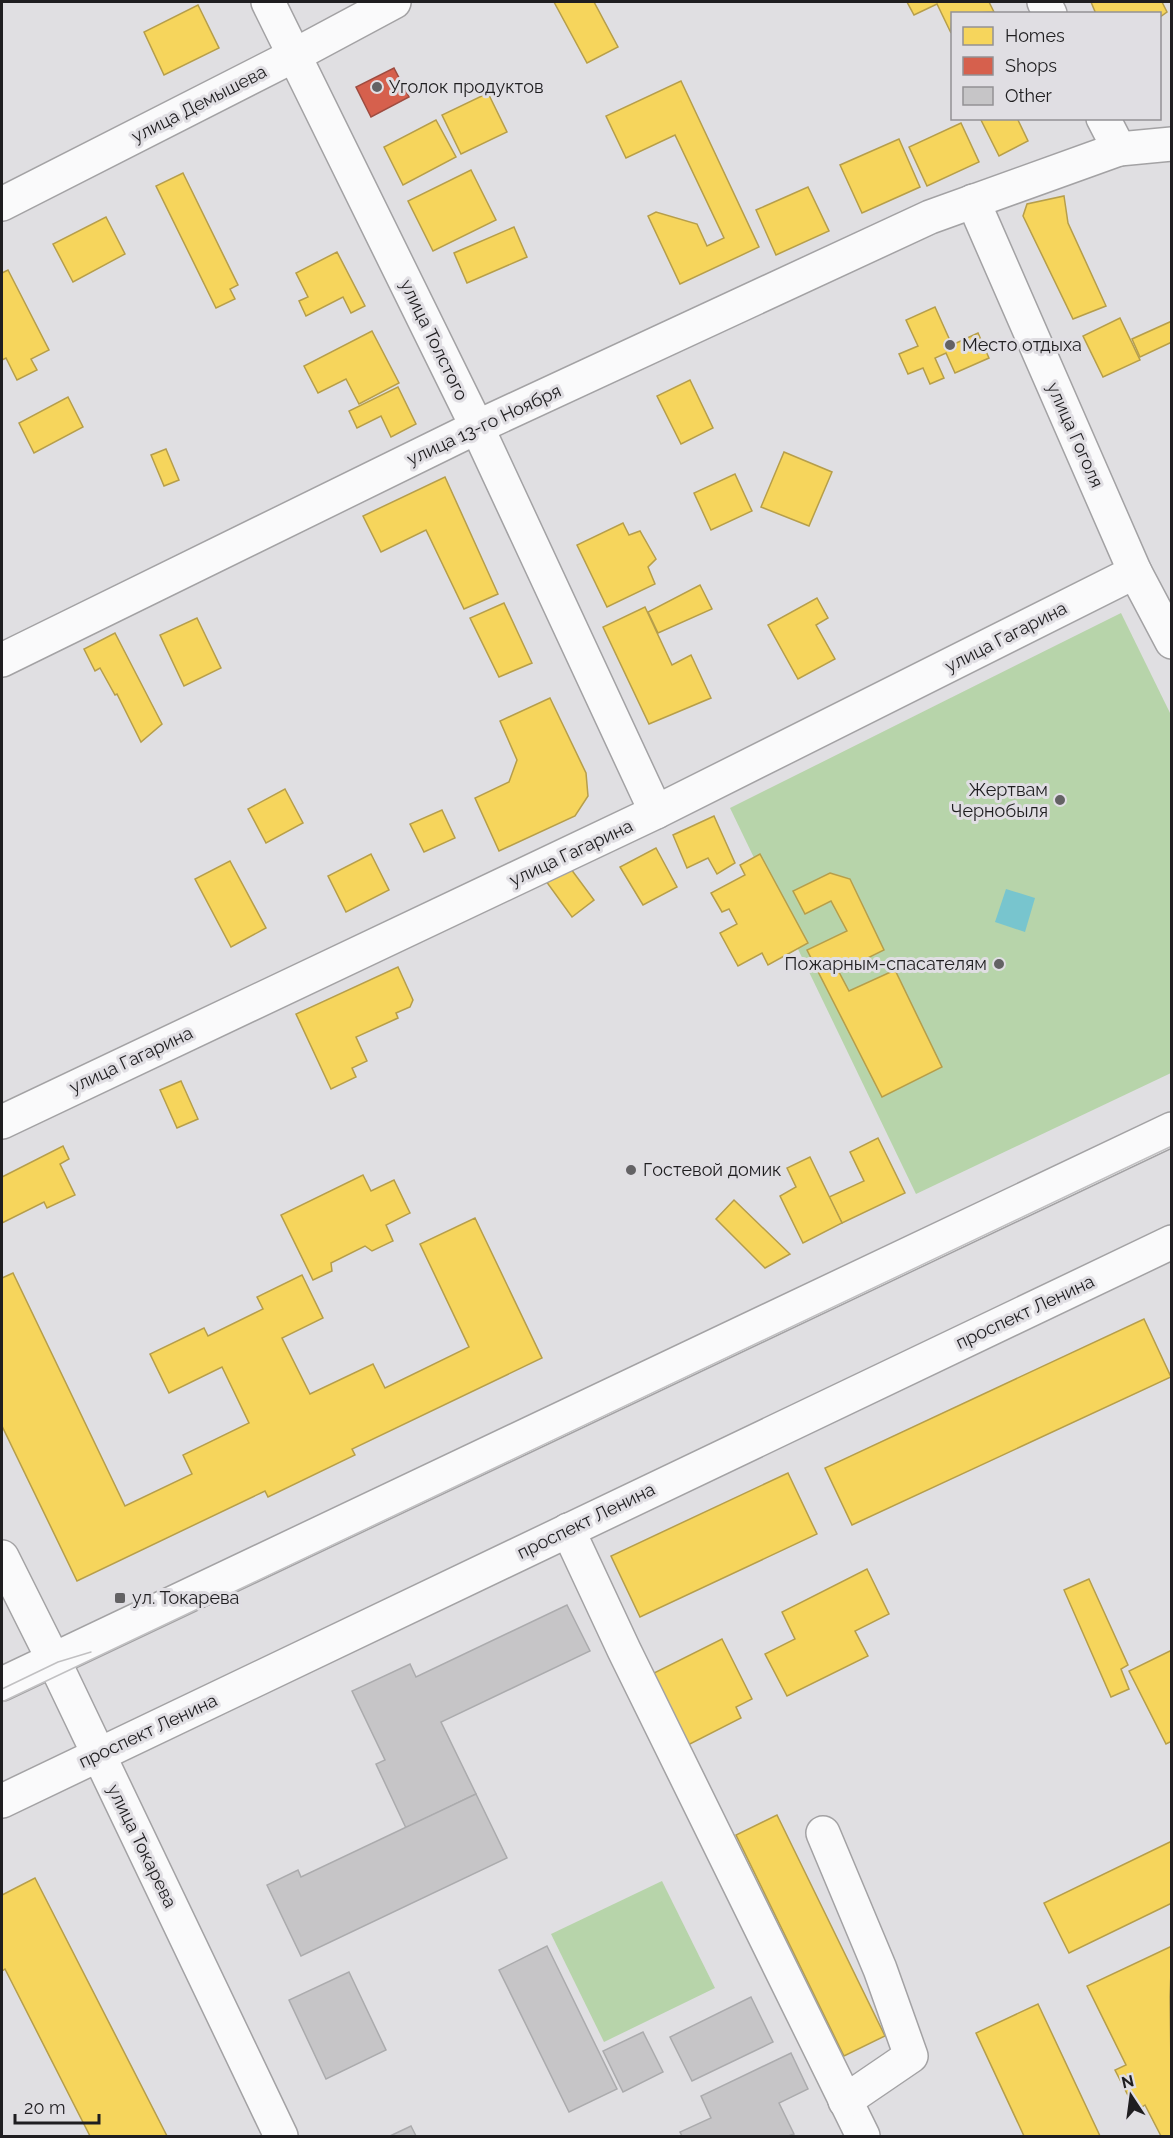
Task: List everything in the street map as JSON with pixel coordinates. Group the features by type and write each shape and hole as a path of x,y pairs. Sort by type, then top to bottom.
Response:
{"street":[{"name":"улица Толстого","path":"268,2 477,427 656,812"},
{"name":"улица Демышева","path":"2,204 394,2"},
{"path":"1104,120 1119,149"},
{"path":"973,201 1119,149 1172,144"},
{"name":"улица 13-го Ноября","path":"2,660 477,427 930,217 973,201"},
{"name":"улица Гоголя","path":"973,201 1135,572 1172,642"},
{"name":"улица Гагарина","path":"2,1122 656,812 1135,572"},
{"path":"2,1684 1172,1129"},
{"name":"проспект Ленина","path":"2,1801 1172,1242"},
{"path":"568,1530 624,1650 863,2136"},
{"name":"улица Токарева","path":"2,1557 281,2136"},
{"path":"823,1833 880,1968 911,2056 845,2101"}],"green space":[{"path":"1121,613 1171,715 1171,1073 916,1194 730,808"},
{"path":"662,1881 715,1988 604,2042 551,1934"}],"water":[{"path":"1006,889 1035,898 1025,932 995,922"}],"building: Homes":[{"path":"554,2 594,2 618,47 587,63"},
{"path":"907,2 989,2 994,12 951,12 951,33 937,4 914,15"},
{"path":"1091,2 1162,2 1167,12 1161,16 1161,12 1095,12"},
{"path":"198,5 219,48 164,75 144,32"},
{"path":"681,81 759,247 680,284 648,216 656,212 697,224 707,246 724,238 675,135 626,158 606,116"},
{"path":"488,93 507,132 461,154 442,115"},
{"path":"436,120 456,157 403,185 384,147"},
{"path":"981,120 1018,120 1028,141 999,156"},
{"path":"961,123 979,162 927,186 909,147"},
{"path":"899,139 920,187 862,213 840,165"},
{"path":"471,170 496,220 433,251 408,201"},
{"path":"183,173 238,285 230,289 235,299 216,308 156,186"},
{"path":"808,187 829,231 776,255 756,210"},
{"path":"1064,196 1068,223 1106,306 1073,319 1023,216 1027,204"},
{"path":"106,217 125,254 73,282 53,244"},
{"path":"514,227 527,257 467,283 454,253"},
{"path":"337,252 365,306 351,313 343,297 306,316 299,301 308,297 296,273"},
{"path":"8,270 49,350 31,359 37,370 17,380 6,358 2,360 2,273"},
{"name":"Место отдыха","path":"935,307 952,345 978,333 989,358 955,373 946,353 935,358 944,378 930,384 923,368 908,374 899,354 918,346 906,320"},
{"path":"1120,318 1140,360 1103,377 1083,336"},
{"path":"1172,321 1172,342 1140,357 1132,339"},
{"path":"372,331 399,383 359,404 346,379 318,393 304,366"},
{"path":"690,380 713,428 681,444 657,396"},
{"path":"398,387 416,424 391,437 381,416 357,428 349,411"},
{"path":"68,397 83,427 34,453 19,423"},
{"path":"166,449 179,480 164,486 151,455"},
{"path":"784,452 832,472 809,526 761,507"},
{"path":"735,474 752,511 711,530 694,493"},
{"path":"445,477 498,594 464,609 426,530 381,552 363,516"},
{"path":"623,523 629,535 640,531 656,559 648,567 655,584 607,607 577,545"},
{"path":"700,585 712,609 658,633 648,612"},
{"path":"817,598 828,618 816,625 835,659 798,679 768,625"},
{"path":"504,603 532,663 499,677 470,618"},
{"path":"645,607 672,665 691,655 711,698 649,724 603,627"},
{"path":"197,618 221,668 184,686 160,635"},
{"path":"115,633 162,724 141,742 117,694 115,695 100,668 95,671 84,649"},
{"path":"550,698 586,773 588,796 575,816 499,851 475,798 509,782 517,760 500,721"},
{"path":"285,789 303,823 266,843 248,809"},
{"path":"442,810 455,838 424,852 410,824"},
{"path":"714,816 735,863 717,874 708,858 687,868 673,835"},
{"path":"656,848 677,887 643,905 620,867"},
{"path":"371,854 389,890 346,912 328,876"},
{"path":"760,854 808,943 768,965 762,953 738,966 720,933 737,924 729,909 722,912 711,893 745,875 740,865"},
{"path":"230,861 266,928 231,947 195,879"},
{"path":"565,861 594,900 572,917 543,877"},
{"path":"830,873 850,879 884,950 839,972 849,991 895,970 942,1067 882,1097 807,950 847,931 831,901 805,914 793,891"},
{"path":"398,967 413,1000 410,1007 396,1013 398,1018 356,1037 367,1061 352,1068 356,1077 331,1089 296,1014"},
{"path":"181,1081 198,1119 177,1128 160,1090"},
{"path":"878,1138 905,1193 842,1223 829,1197 864,1181 850,1152"},
{"path":"63,1146 69,1159 60,1164 75,1195 47,1208 44,1202 2,1223 2,1177"},
{"path":"810,1157 842,1223 803,1243 780,1196 796,1187 787,1168"},
{"path":"363,1175 371,1191 394,1180 410,1213 386,1225 393,1241 372,1251 365,1246 331,1263 332,1271 313,1280 281,1215"},
{"path":"734,1200 790,1254 765,1268 716,1219"},
{"path":"475,1218 542,1358 352,1449 355,1455 268,1497 265,1491 77,1581 2,1426 2,1278 13,1273 125,1506 192,1474 183,1455 249,1423 222,1367 169,1393 150,1354 204,1328 208,1336 263,1309 257,1297 302,1275 323,1318 282,1338 310,1394 373,1364 385,1388 469,1347 420,1244"},
{"path":"1144,1319 1171,1377 852,1525 825,1468"},
{"path":"788,1473 817,1534 640,1617 611,1556"},
{"path":"867,1569 889,1614 855,1631 868,1656 787,1696 765,1654 795,1639 782,1612"},
{"path":"1089,1579 1128,1665 1121,1669 1129,1689 1111,1697 1064,1590"},
{"path":"722,1639 752,1699 736,1707 741,1718 686,1746 650,1675"},
{"path":"1172,1650 1172,1741 1166,1744 1129,1671"},
{"path":"777,1815 885,2036 844,2056 736,1835"},
{"path":"1172,1841 1172,1903 1069,1953 1044,1903"},
{"path":"35,1878 167,2136 90,2136 5,1969 2,1971 2,1895"},
{"path":"1172,1946 1170,1997 1172,2136 1161,2136 1145,2105 1136,2111 1115,2070 1126,2065 1087,1986"},
{"path":"1038,2004 1100,2136 1024,2136 976,2033"}],"building: Shops":[{"path":"394,68 409,97 371,117 356,87"}],"building: Other":[{"path":"567,1605 590,1651 441,1722 476,1794 406,1828 376,1764 385,1760 352,1691 410,1664 416,1677"},
{"path":"476,1794 507,1858 301,1956 267,1885 298,1870 301,1877"},
{"path":"547,1946 617,2089 569,2112 499,1970"},
{"path":"349,1972 386,2050 326,2079 289,2000"},
{"path":"751,1997 773,2042 692,2081 670,2037"},
{"path":"643,2032 663,2072 623,2092 603,2051"},
{"path":"791,2053 808,2089 779,2103 794,2134 788,2136 682,2136 680,2132 711,2118 701,2096"},
{"path":"411,2126 416,2136 390,2136"}],"tram line":[{"path":"2,1702 1172,1146"},
{"path":"2,1689 58,1662 91,1652"}],"place":[{"name":"Уголок продуктов","path":"377,87"},
{"name":"Место отдыха","path":"950,345"},
{"name":"Жертвам Чернобыля","path":"1060,800"},
{"name":"Пожарным-спасателям","path":"999,964"},
{"name":"Гостевой домик","path":"631,1170"},
{"name":"ул. Токарева","path":"120,1598"}]}
